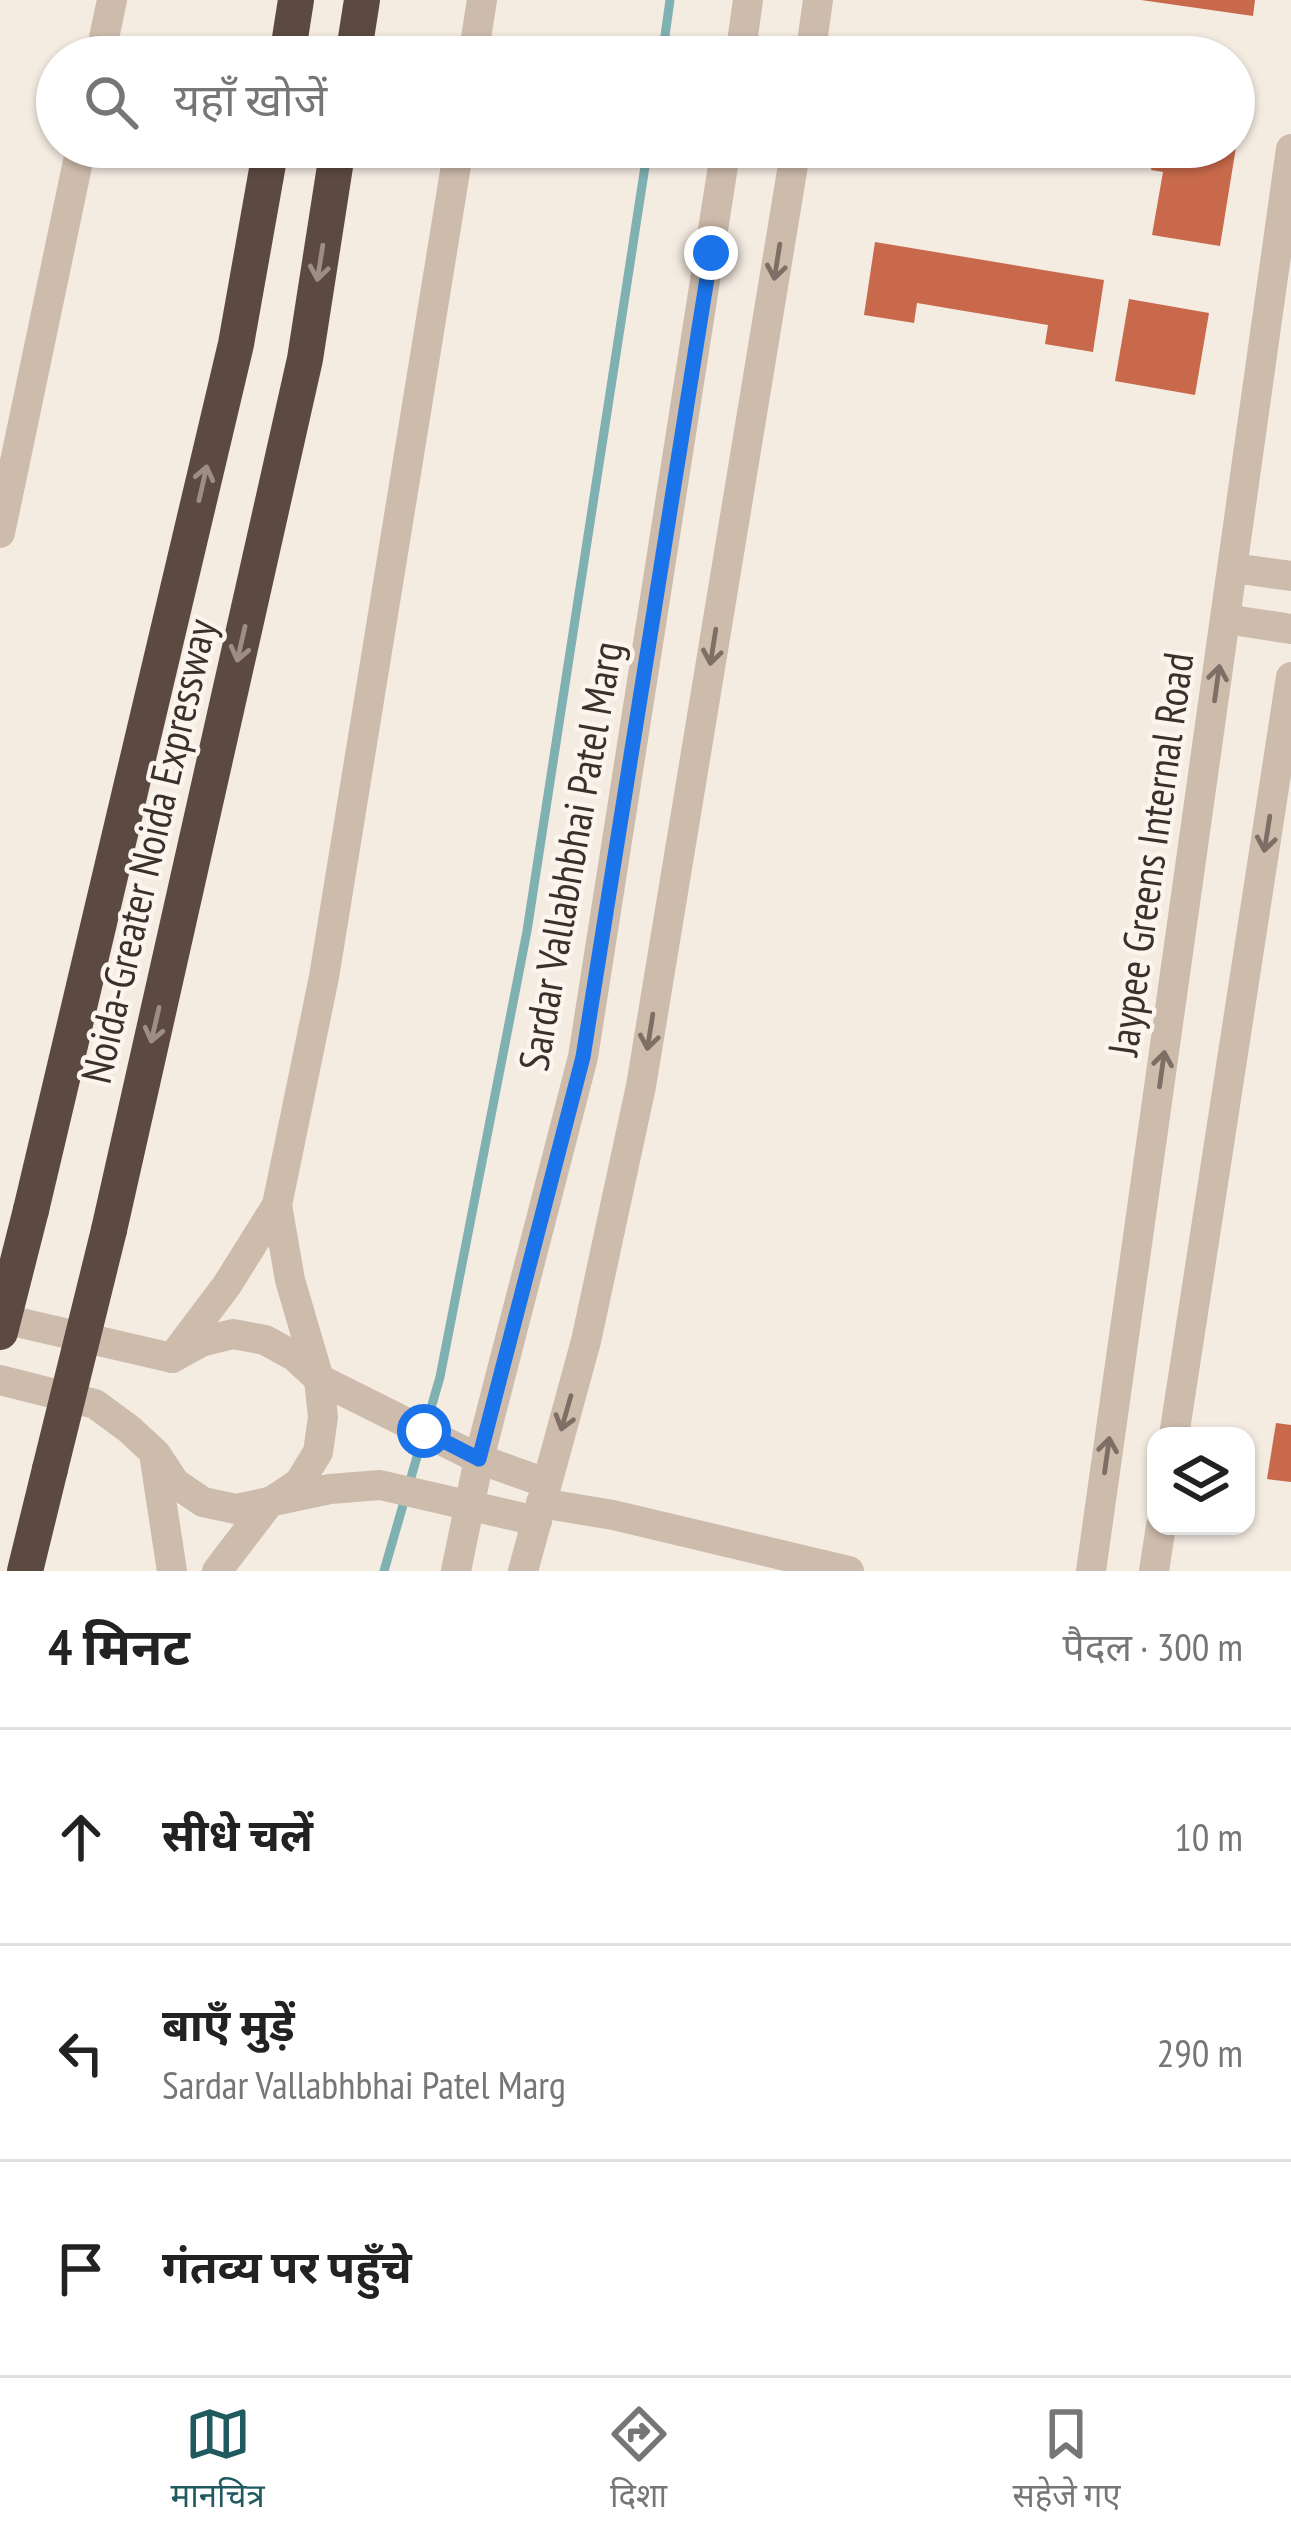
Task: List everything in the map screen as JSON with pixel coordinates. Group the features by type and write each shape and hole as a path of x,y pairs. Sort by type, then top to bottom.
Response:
{"highway":[{"path":"290,36 296,0"},
{"path":"356,36 362,0"},
{"name":"Noida-Greater Noida Expressway","path":"0,1332 236,344 267,168"},
{"name":"Noida-Greater Noida Expressway","path":"25,1571 109,1231 305,359 335,168"}],"street":[{"path":"104,36 112,0"},
{"path":"476,36 482,0"},
{"path":"743,36 748,0"},
{"path":"813,36 818,0"},
{"name":"Jaypee Greens Internal Road","path":"1091,1571 1291,149"},
{"path":"0,533 77,168"},
{"path":"217,1571 269,1503 299,1483 318,1452 323,1417 319,1378 290,1280 278,1205 324,977 456,168"},
{"name":"Sardar Vallabhbhai Patel Marg","path":"456,1571 479,1459 583,1057 724,168"},
{"path":"523,1571 586,1341 641,1086 793,168"},
{"path":"1233,568 1291,577"},
{"path":"1226,619 1291,629"},
{"path":"1175,1427 1291,677"},
{"path":"172,1358 227,1285 278,1205"},
{"path":"0,1318 172,1358 201,1342 233,1334 265,1340 294,1356 319,1378 479,1459 542,1502"},
{"path":"0,1381 95,1404 156,1454 175,1483 202,1502 236,1509 330,1489 380,1485 472,1506 542,1502 849,1571"},
{"path":"156,1454 172,1571"},
{"path":"1154,1571 1159,1535"}],"building":[{"path":"1141,0 1255,0 1253,16"},
{"path":"1233,168 1220,246 1152,235 1163,172 1151,170"},
{"path":"875,242 1104,280 1093,352 1045,344 1048,325 917,303 914,323 864,315"},
{"path":"1129,299 1209,313 1195,395 1115,381"},
{"path":"1276,1423 1291,1425 1291,1482 1267,1479"}],"waterway":[{"path":"665,36 670,0"},
{"path":"384,1571 440,1377 527,931 645,168"}],"route":[{"path":"424,1431 479,1459 583,1057 711,253"}]}
